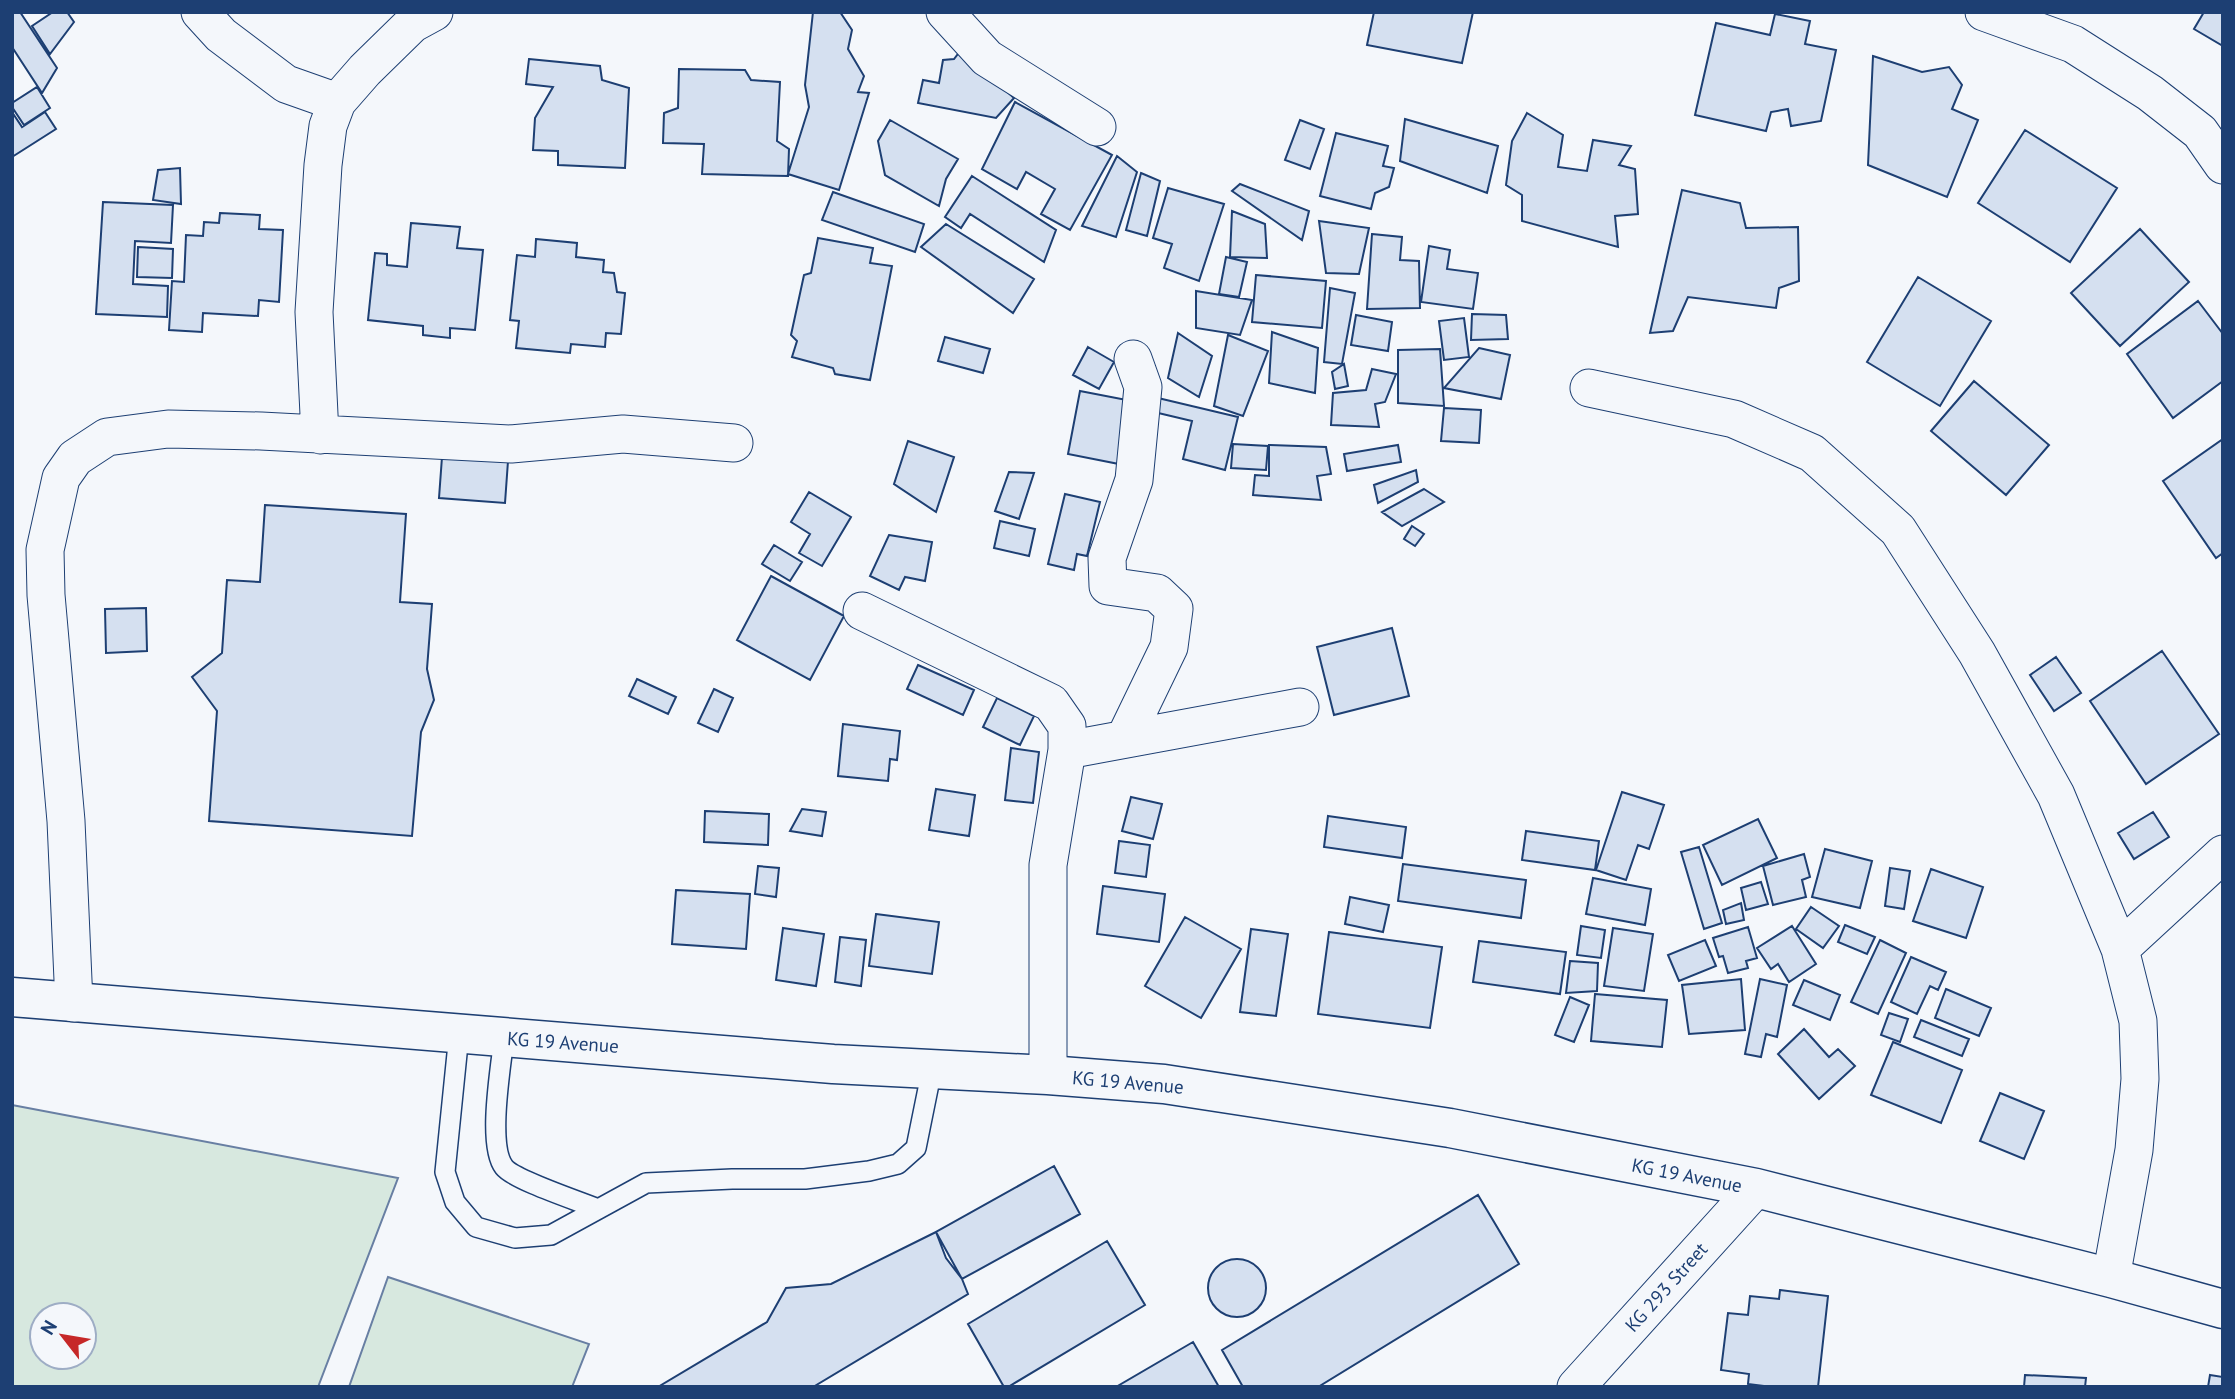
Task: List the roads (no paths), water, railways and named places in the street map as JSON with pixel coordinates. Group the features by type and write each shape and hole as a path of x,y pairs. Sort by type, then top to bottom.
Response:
{"main road":[{"name":"KG 19 Avenue","path":"12,997 833,1064 1164,1084 1450,1128 1755,1188 2110,1278 2223,1310"}],"street":[{"path":"200,12 221,35 286,84 337,102"},
{"path":"320,435 314,312 328,125 337,102 365,70 412,24 434,12"},
{"path":"945,12 987,58 1097,127"},
{"path":"1984,12 2073,44 2150,93 2200,132 2223,165"},
{"path":"1125,738 1168,646 1174,609 1157,593 1108,586 1107,558 1134,480 1143,387 1133,359"},
{"path":"1590,388 1734,419 1812,453 1898,530 1978,653 2056,795 2120,949 2138,1021 2140,1079 2134,1150 2110,1278"},
{"path":"74,1003 66,821 46,595 46,550 61,478 75,458 107,437 168,429 511,444 623,434 734,443"},
{"path":"862,611 1051,702 1067,726 1067,750 1048,865 1048,1075"},
{"path":"1067,750 1300,706"},
{"path":"2120,949 2223,854"},
{"name":"KG 293 Street","path":"1576,1387 1755,1188"}],"lane":[{"path":"459,1034 445,1172 455,1202 476,1227 515,1238 551,1235 646,1183 805,1179 869,1171 898,1164 916,1148 932,1069"},
{"path":"504,1038 496,1119 497,1151 504,1168 598,1209"}]}
